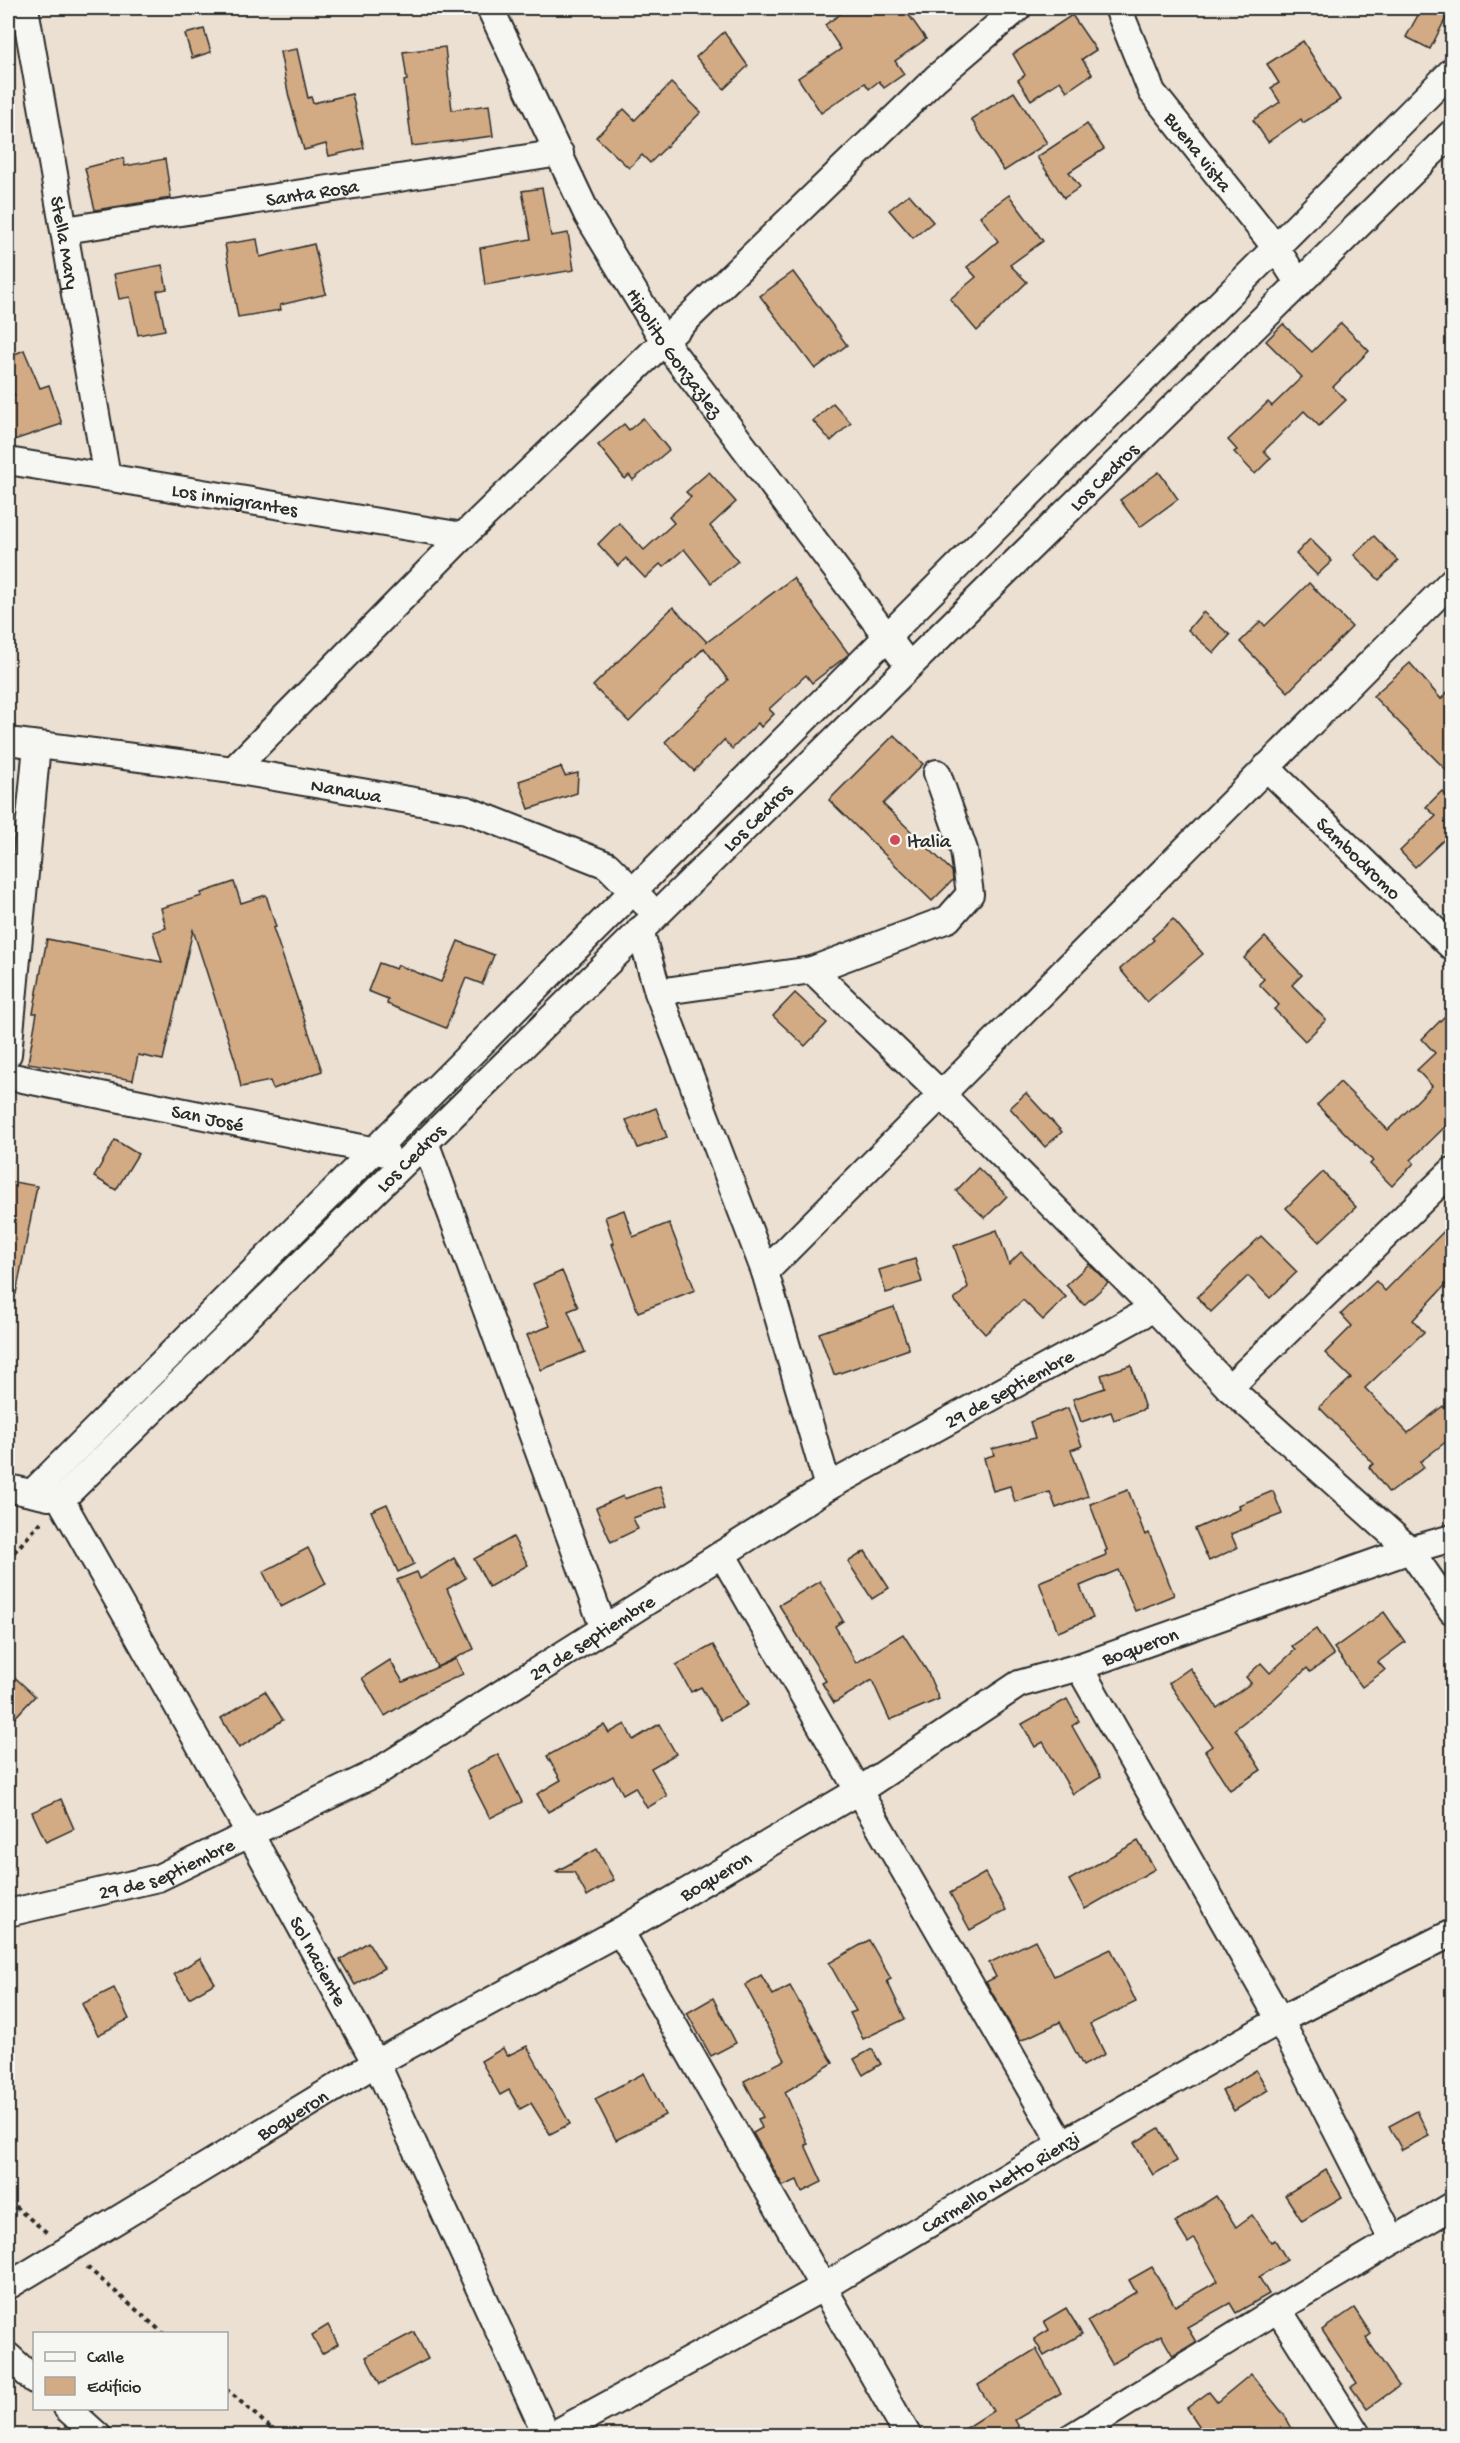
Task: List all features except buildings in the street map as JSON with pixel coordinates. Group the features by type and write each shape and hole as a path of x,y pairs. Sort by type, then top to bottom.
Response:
{"street":[{"name":"Stella Mary","path":"25,8 107,477"},
{"name":"Hipolito Gonzazlez","path":"490,8 588,216 664,341 909,666"},
{"path":"233,770 463,536 936,78 1018,8"},
{"name":"Buena vista","path":"1118,8 1152,92 1276,248 1299,284"},
{"path":"33,1492 1452,71"},
{"name":"Los Cedros","path":"61,1500 1452,133"},
{"name":"Santa Rosa","path":"65,230 560,153"},
{"name":"Los inmigrantes","path":"8,461 463,536"},
{"path":"765,1272 1452,581"},
{"name":"Nanawa","path":"8,741 233,770 467,810 607,865 633,891 649,922"},
{"path":"8,1054 37,746"},
{"name":"Sambodromo","path":"1266,767 1452,947"},
{"path":"658,992 812,970 948,919 970,894 964,850 937,773"},
{"path":"649,922 658,992 765,1272 828,1487"},
{"path":"812,970 941,1094 1154,1308 1229,1388 1410,1550 1452,1611"},
{"name":"San José","path":"8,1076 374,1150 417,1150"},
{"path":"417,1150 604,1629"},
{"path":"1229,1388 1452,1172"},
{"name":"29 de septiembre","path":"8,1913 158,1878 374,1774 828,1487 1154,1308"},
{"path":"8,1488 61,1500"},
{"name":"Sol naciente","path":"61,1500 250,1834 376,2063 549,2436"},
{"name":"Boqueron","path":"8,2286 376,2063 620,1931 860,1790 1019,1684 1078,1667 1410,1550 1452,1538"},
{"path":"722,1554 1062,2144"},
{"path":"1078,1667 1280,2020 1393,2241"},
{"path":"620,1931 908,2436"},
{"name":"Carmello Netto Rienzi","path":"549,2436 822,2288 1062,2144 1280,2020 1452,1933"},
{"path":"1073,2436 1278,2309 1452,2206"},
{"path":"1278,2309 1358,2436"},
{"path":"8,2356 33,2379"},
{"path":"68,2410 98,2436"}],"path":[{"path":"8,1559 61,1500"},
{"path":"228,2391 280,2436"}],"place":[{"name":"Italia","path":"895,840"}]}
